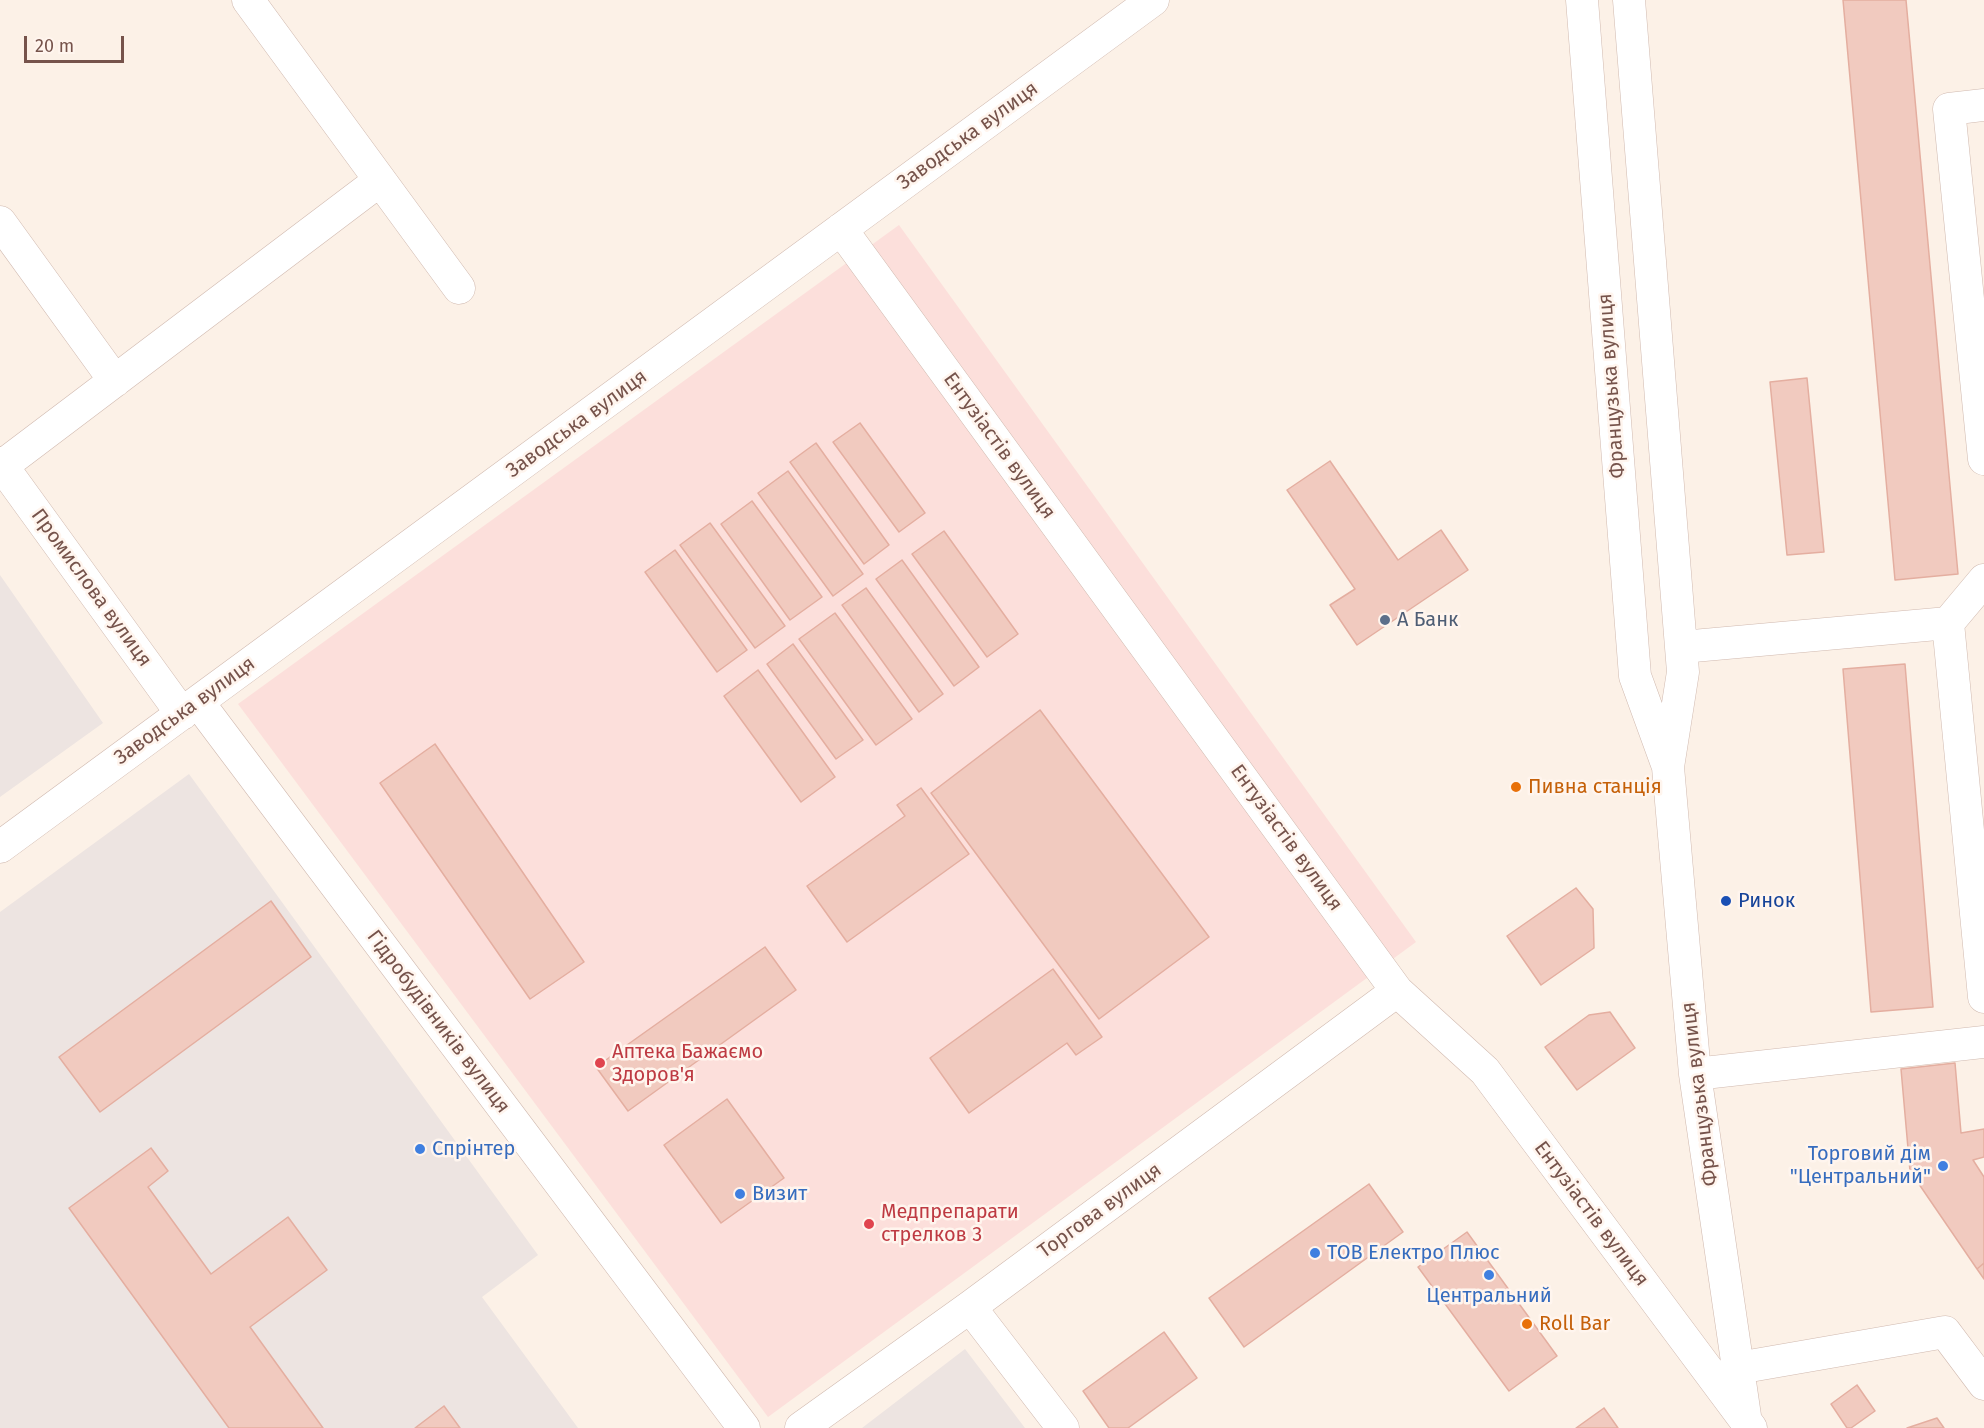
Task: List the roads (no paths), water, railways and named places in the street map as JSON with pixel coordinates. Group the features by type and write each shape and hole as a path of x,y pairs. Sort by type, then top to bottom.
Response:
{"street":[{"path":"248,0 459,288"},
{"name":"Заводська вулиця","path":"0,847 1153,0"},
{"name":"Французька вулиця","path":"1582,0 1635,676 1668,768"},
{"name":"Французька вулиця","path":"1629,0 1682,647 1683,672 1668,768 1695,1074 1748,1424"},
{"path":"1984,105 1949,109 1984,459"},
{"path":"1,465 379,181"},
{"path":"0,222 115,381"},
{"name":"Ентузіастів вулиця","path":"841,230 1397,991 1485,1071 1748,1424"},
{"name":"Промислова вулиця","path":"1,465 190,708"},
{"path":"1682,647 1948,623 1984,580"},
{"path":"1948,623 1984,997"},
{"name":"Гідробудівників вулиця","path":"190,708 744,1428"},
{"name":"Торгова вулиця","path":"801,1428 970,1307 1397,991"},
{"path":"1695,1074 1984,1042"},
{"path":"970,1307 1063,1428"},
{"path":"1738,1368 1945,1332 1984,1384"}],"place":[{"name":"А Банк","path":"1385,620"},
{"name":"Пивна станція","path":"1516,787"},
{"name":"Ринок","path":"1726,901"},
{"name":"Аптека Бажаємо Здоров'я","path":"600,1063"},
{"name":"Спрінтер","path":"420,1149"},
{"name":"Торговий дім \"Центральний\"","path":"1943,1166"},
{"name":"Визит","path":"740,1194"},
{"name":"Медпрепарати стрелков 3","path":"869,1224"},
{"name":"ТОВ Електро Плюс","path":"1315,1253"},
{"name":"Центральний","path":"1489,1275"},
{"name":"Roll Bar","path":"1527,1324"}]}
